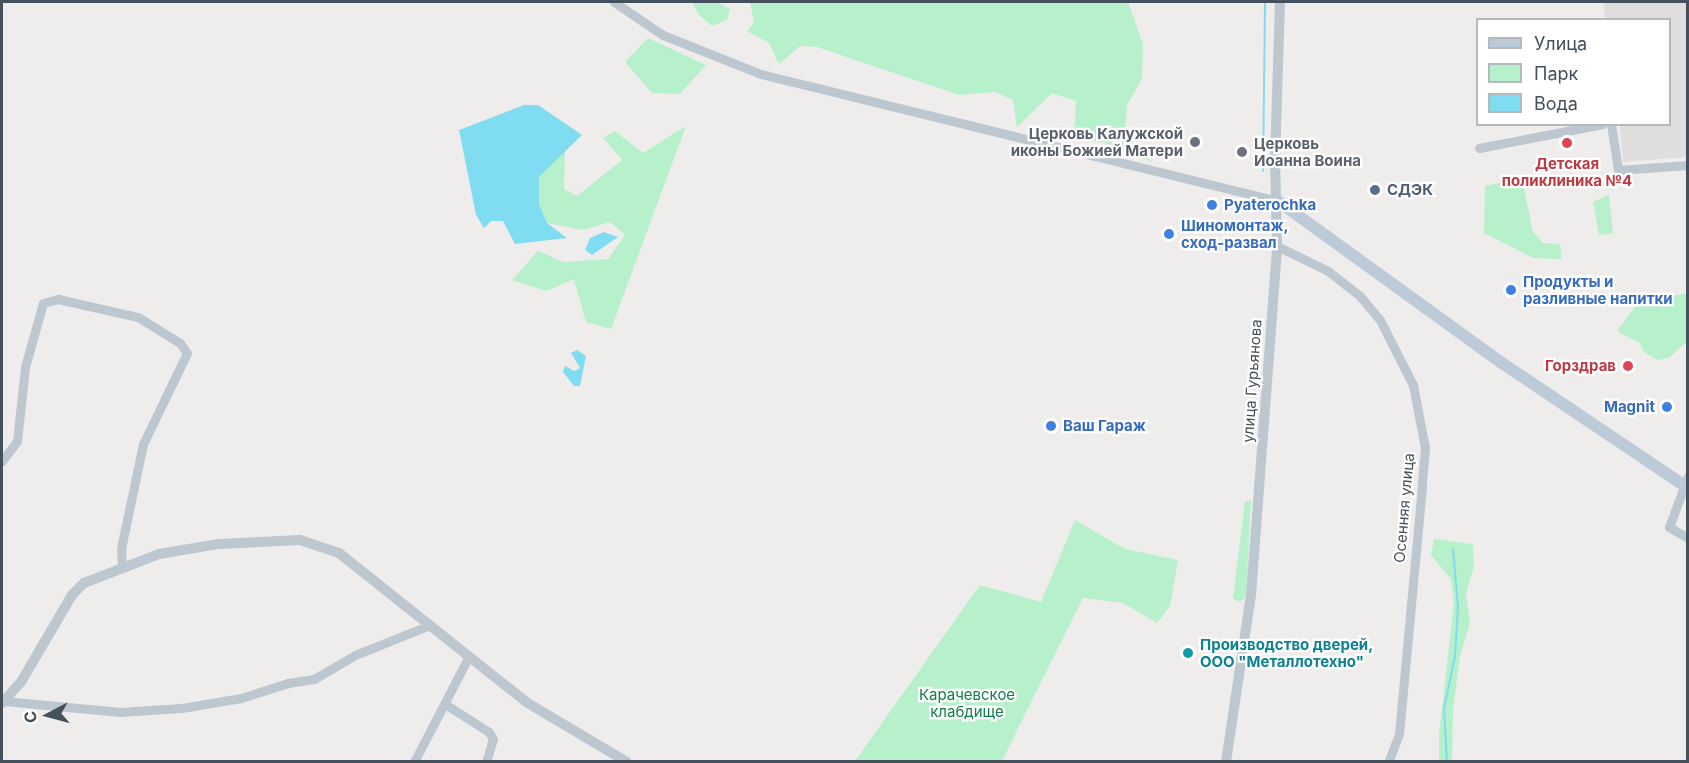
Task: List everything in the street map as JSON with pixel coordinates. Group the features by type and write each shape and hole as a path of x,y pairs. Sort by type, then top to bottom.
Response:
{"main road":[{"path":"1278,201 1502,363 1686,483"}],"street":[{"path":"615,2 663,34 761,74 1278,201"},
{"name":"улица Гурьянова","path":"1226,762 1251,595 1277,246 1278,201 1275,160 1280,2"},
{"path":"1479,148 1594,126"},
{"path":"1611,126 1615,164 1622,172 1688,165"},
{"name":"Осенняя улица","path":"1277,246 1328,271 1359,296 1380,320 1413,385 1425,448 1400,734 1388,762"},
{"path":"2,460 17,441 25,367 43,303 58,299 138,317 180,343 187,353 143,444 121,548 122,567"},
{"path":"1686,483 1669,527 1688,538"},
{"path":"3,702 21,682 72,595 84,583 159,554 219,544 300,540 339,553 526,702 627,762"},
{"path":"3,702 120,712 182,708 241,699 288,683 314,679 354,655 430,625"},
{"path":"414,762 468,658"},
{"path":"445,704 489,732 493,739 486,762"}],"shaded area":[{"path":"1604,2 1687,2 1687,157 1623,162 1620,126 1671,126 1671,18 1605,18"}],"green space":[{"path":"692,2 716,2 730,9 727,20 712,26 699,15"},
{"path":"750,2 1128,2 1143,44 1142,79 1127,105 1125,134 1153,163 1121,147 1074,136 1076,101 1052,93 1017,127 1013,100 995,92 959,95 817,47 800,46 779,64 769,43 747,31 754,23"},
{"path":"648,38 706,65 680,94 652,93 625,62"},
{"path":"686,126 611,329 586,322 574,279 546,291 512,280 538,251 564,262 608,259 625,235 610,222 583,230 547,223 539,204 539,177 565,148 564,189 577,196 622,160 603,138 615,131 643,153"},
{"path":"1522,179 1533,232 1543,243 1560,244 1562,259 1533,258 1484,233 1485,186"},
{"path":"1609,195 1613,233 1599,235 1593,202"},
{"path":"1687,294 1687,341 1669,358 1657,360 1643,351 1640,343 1617,331 1642,298"},
{"path":"1251,500 1246,597 1239,602 1233,598 1245,502"},
{"name":"Карачевское клабдище","path":"1075,520 1125,549 1178,560 1170,606 1157,623 1123,603 1083,598 1002,761 855,761 980,585 1041,602"},
{"path":"1434,539 1473,544 1474,567 1466,593 1470,623 1460,656 1453,711 1452,761 1439,761 1439,734 1454,603 1451,579 1431,555"}],"water":[{"path":"524,105 538,105 582,135 539,177 539,204 547,223 567,238 515,244 503,221 491,221 484,228 476,215 459,130"},
{"path":"604,232 618,237 592,255 585,250 590,238"},
{"path":"577,350 586,356 580,386 574,386 563,372 565,366 574,371 580,368 571,353"}],"waterway":[{"path":"1263,171 1265,2"},
{"path":"1447,762 1444,709 1455,656 1458,607 1453,549"}],"place":[{"name":"Церковь Калужской иконы Божией Матери","path":"1195,142"},
{"name":"Детская поликлиника №4","path":"1567,143"},
{"name":"Церковь Иоанна Воина","path":"1242,152"},
{"name":"СДЭК","path":"1375,190"},
{"name":"Pyaterochka","path":"1212,205"},
{"name":"Шиномонтаж, сход-развал","path":"1169,234"},
{"name":"Продукты и разливные напитки","path":"1511,290"},
{"name":"Горздрав","path":"1628,366"},
{"name":"Magnit","path":"1667,407"},
{"name":"Ваш Гараж","path":"1051,426"},
{"name":"Производство дверей, ООО \"Металлотехно\"","path":"1188,653"}]}
